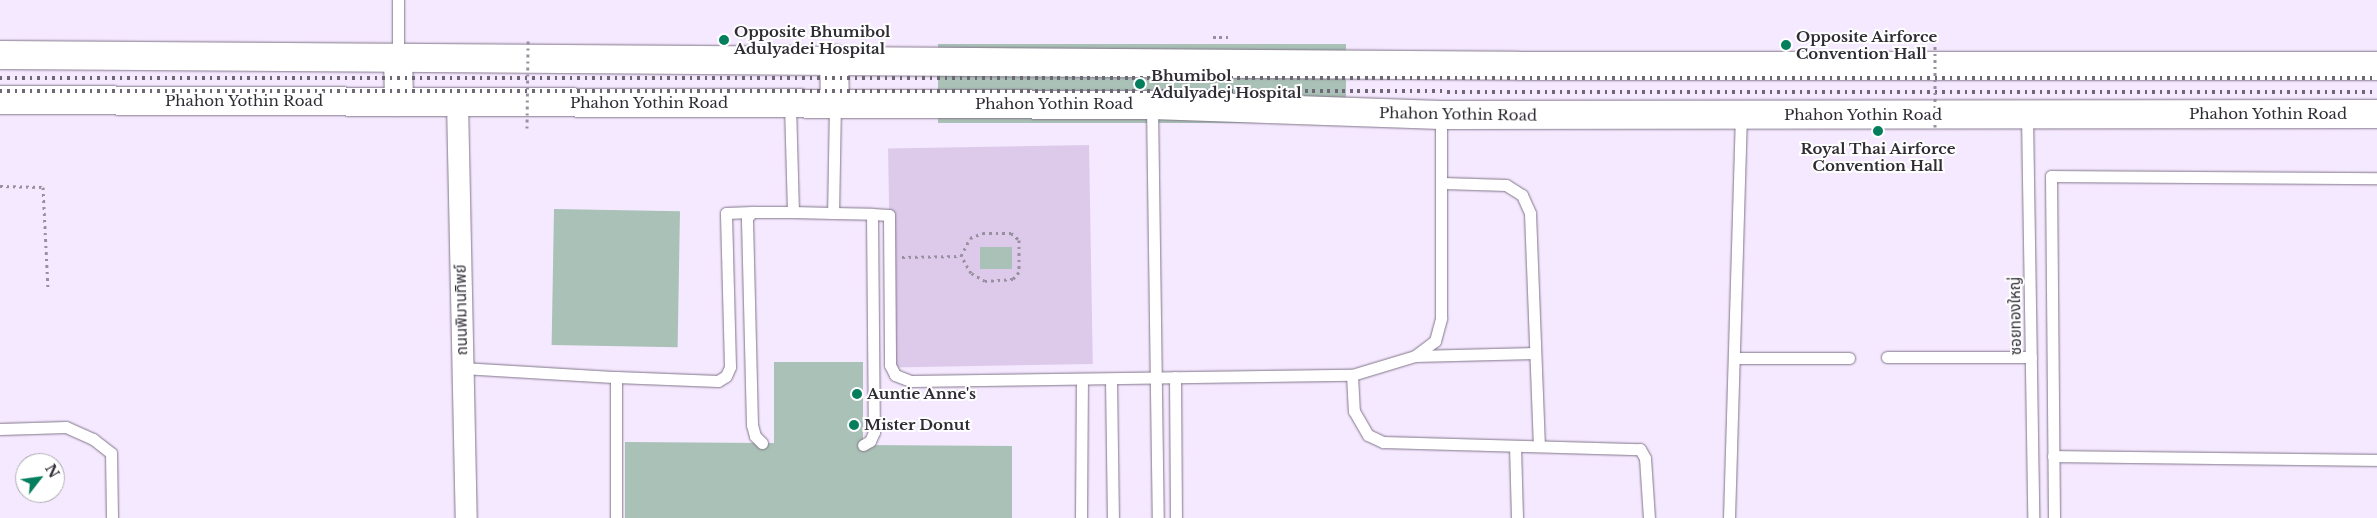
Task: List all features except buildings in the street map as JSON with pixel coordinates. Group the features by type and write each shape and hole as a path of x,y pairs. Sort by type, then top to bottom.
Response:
{"main road":[{"path":"0,55 834,59 1522,66 2377,66"},
{"path":"398,57 399,102"},
{"path":"834,59 835,103"},
{"name":"Phahon Yothin Road","path":"0,100 1152,105 1442,115 2377,114"}],"street":[{"name":"ถนนพิมานทิพย์","path":"457,102 466,518"}],"lane":[{"path":"398,0 398,57"},
{"path":"790,103 793,212"},
{"path":"834,213 835,103"},
{"path":"1152,105 1158,378 1158,518"},
{"name":"ซอยทองใหญ่","path":"2027,114 2033,518"},
{"path":"1415,356 1435,341 1441,318 1442,115"},
{"path":"1729,518 1741,116"},
{"path":"2054,518 2050,176 2377,178"},
{"path":"1443,183 1506,185 1522,195 1530,212 1539,446"},
{"path":"462,368 718,381 726,376 730,367 726,213 752,212 889,215 890,365 895,375 911,381 1352,375 1415,356 1535,353"},
{"path":"752,212 746,218 752,425 755,436 762,443"},
{"path":"864,445 870,441 874,432 872,214"},
{"path":"1886,357 2031,357"},
{"path":"1734,358 1849,358"},
{"path":"1352,375 1354,411 1368,435 1383,442 1640,449 1646,458 1649,518"},
{"path":"616,377 616,518"},
{"path":"1175,377 1176,518"},
{"path":"1111,379 1113,518"},
{"path":"1081,518 1082,380"},
{"path":"0,429 66,427 93,438 111,453 112,518"},
{"path":"1515,446 1517,518"},
{"path":"2053,456 2377,460"}],"path":[{"path":"1213,37 1228,37"},
{"path":"527,128 528,41"},
{"path":"1935,45 1935,126"},
{"path":"0,186 42,187 48,290"},
{"path":"983,233 1011,233 1019,240 1019,272 1013,279 985,281 971,273 961,256 970,238 983,233"},
{"path":"889,257 961,256"}],"shaded area":[{"path":"1089,145 1093,364 892,367 888,149"}],"railway":[{"path":"0,78 2377,78"},
{"path":"0,91 2377,92"}],"place":[{"name":"Opposite Bhumibol Adulyadei Hospital","path":"724,40"},
{"name":"Opposite Airforce Convention Hall","path":"1786,45"},
{"name":"Bhumibol Adulyadej Hospital","path":"1140,84"},
{"name":"Royal Thai Airforce Convention Hall","path":"1878,131"},
{"name":"Auntie Anne's","path":"857,394"},
{"name":"Mister Donut","path":"854,425"}]}
